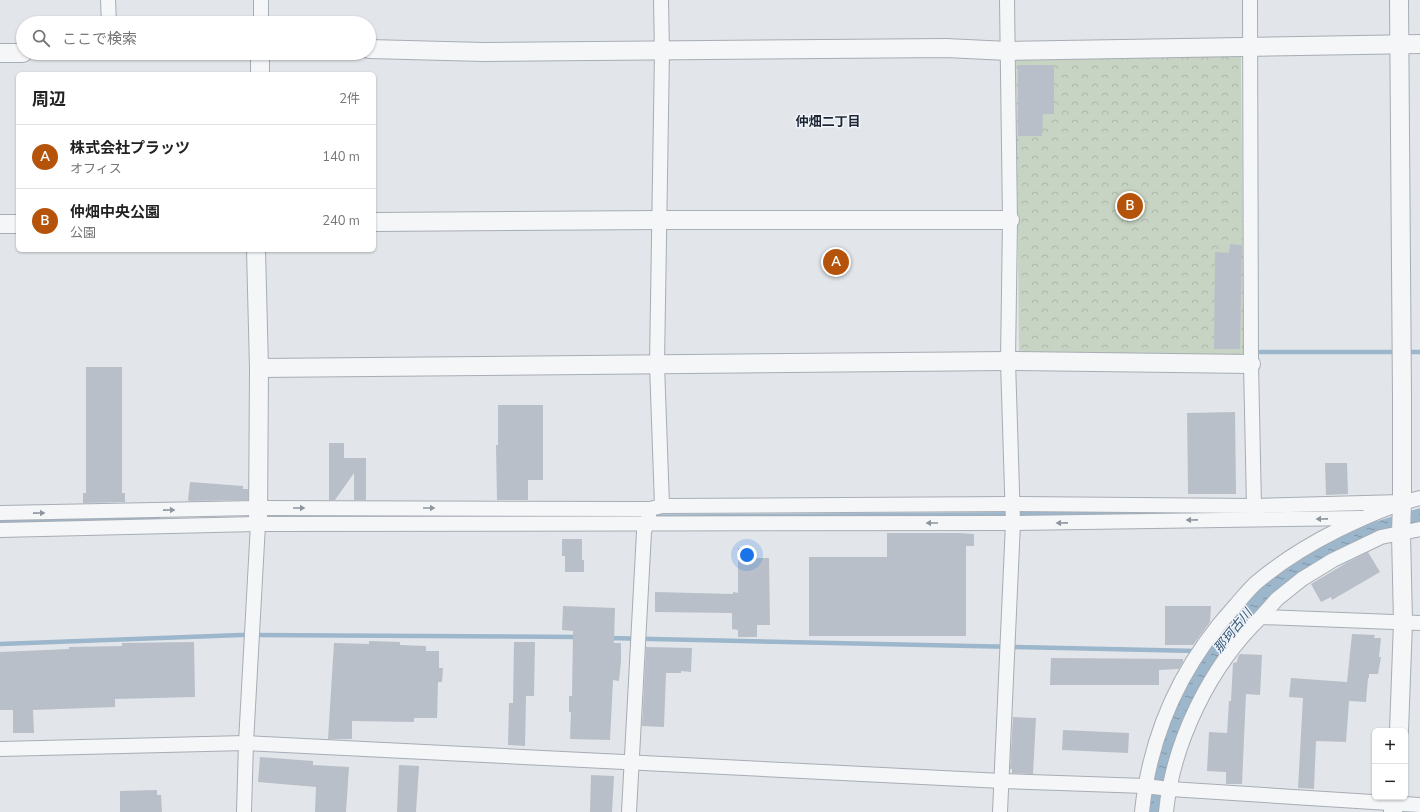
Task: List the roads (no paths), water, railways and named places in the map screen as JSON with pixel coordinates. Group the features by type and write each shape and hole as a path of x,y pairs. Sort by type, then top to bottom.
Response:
{"street":[{"path":"108,0 109,16"},
{"path":"261,0 261,16"},
{"path":"629,812 644,532 647,523 656,508 662,51 661,0"},
{"path":"1000,812 1013,523 1011,504 1008,361 1010,220 1007,0"},
{"path":"1250,0 1251,364 1255,513"},
{"path":"1399,0 1401,534 1411,623 1399,728"},
{"path":"376,49 484,52 946,48 1008,51 1420,44"},
{"path":"0,53 16,53"},
{"path":"260,60 260,72"},
{"path":"376,222 1010,220"},
{"path":"0,224 16,224"},
{"path":"244,812 246,743 253,643 258,516 259,368 256,252"},
{"path":"259,368 1008,361 1251,364"},
{"path":"0,513 647,523 1013,523 1255,513 1402,502 1420,498"},
{"path":"1142,812 1145,786 1158,733 1176,690 1190,664 1219,623 1257,583 1288,558 1321,538 1361,518 1402,502"},
{"path":"0,530 258,516 656,508 1011,504 1361,518"},
{"path":"1166,812 1178,758 1191,720 1200,700 1227,657 1252,625 1277,599 1302,579 1333,560 1381,537 1420,529"},
{"path":"1261,617 1411,623"},
{"path":"0,749 246,743 631,763 1145,786 1170,789 1420,805"}],"water":[{"name":"那珂古川","path":"1420,508 1420,522 1331,556 1210,674 1163,812 1146,812 1161,734 1195,666 1236,610 1289,561 1364,523 1371,523"}],"waterway":[{"path":"1260,352 1398,352"},
{"path":"1406,352 1420,352"},
{"path":"604,517 1212,513"},
{"path":"0,520 158,519"},
{"path":"0,644 241,635 579,637"},
{"path":"608,638 1197,651"}],"place":[{"name":"仲畑中央公園","path":"1130,206"},
{"name":"株式会社プラッツ","path":"836,262"}],"district":[{"name":"仲畑二丁目","path":"828,122"}]}
